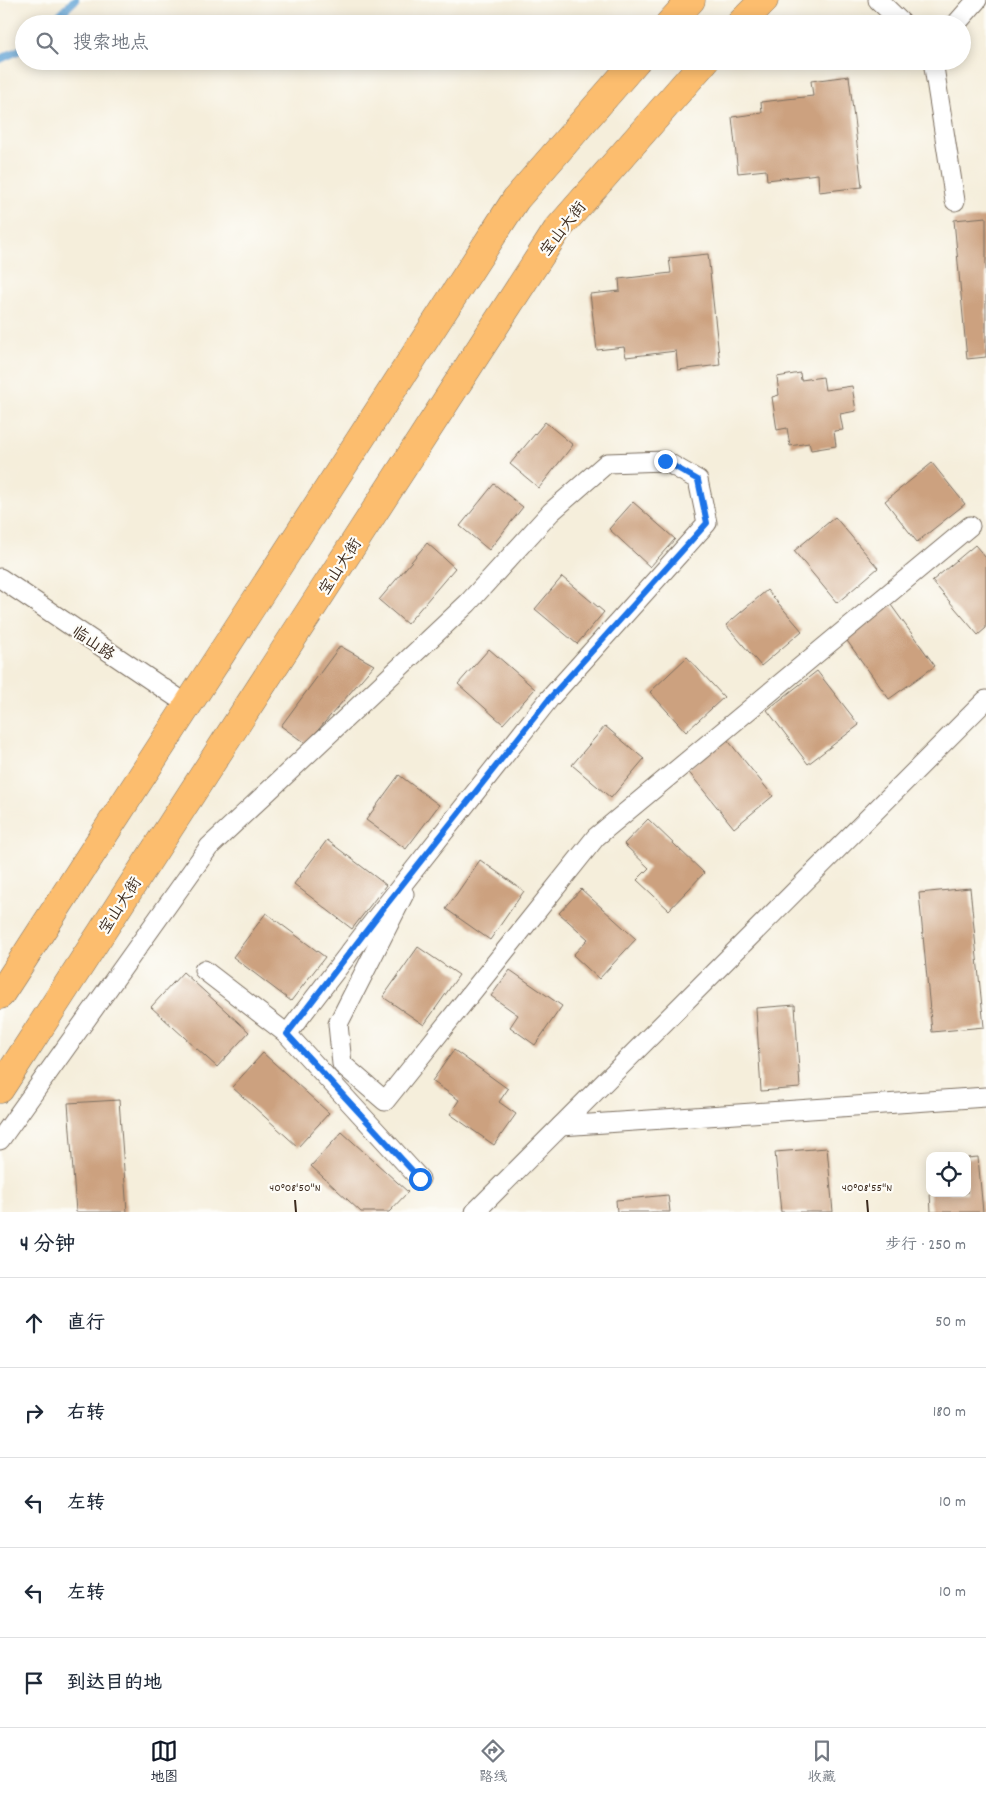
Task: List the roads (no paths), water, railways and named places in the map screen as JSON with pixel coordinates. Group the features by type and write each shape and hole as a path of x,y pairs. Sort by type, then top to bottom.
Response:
{"main road":[{"path":"677,15 691,0"},
{"path":"749,15 764,0"},
{"path":"0,995 516,199 628,70"},
{"name":"宝山大街","path":"0,1090 557,230 697,70"}],"street":[{"path":"878,0 894,15"},
{"path":"964,15 977,0"},
{"path":"935,70 955,201"},
{"path":"0,1140 209,847 468,603 551,512 607,463 665,461 698,480 707,523 549,699 287,1034"},
{"path":"423,858 338,1024 342,1064 385,1101 596,837 970,526"},
{"name":"临山路","path":"0,578 188,705"},
{"path":"475,1212 986,700"},
{"path":"204,970 287,1034 420,1179"},
{"path":"561,1126 986,1097"}],"waterway":[{"path":"59,15 75,0"},
{"path":"0,59 15,52"}]}
